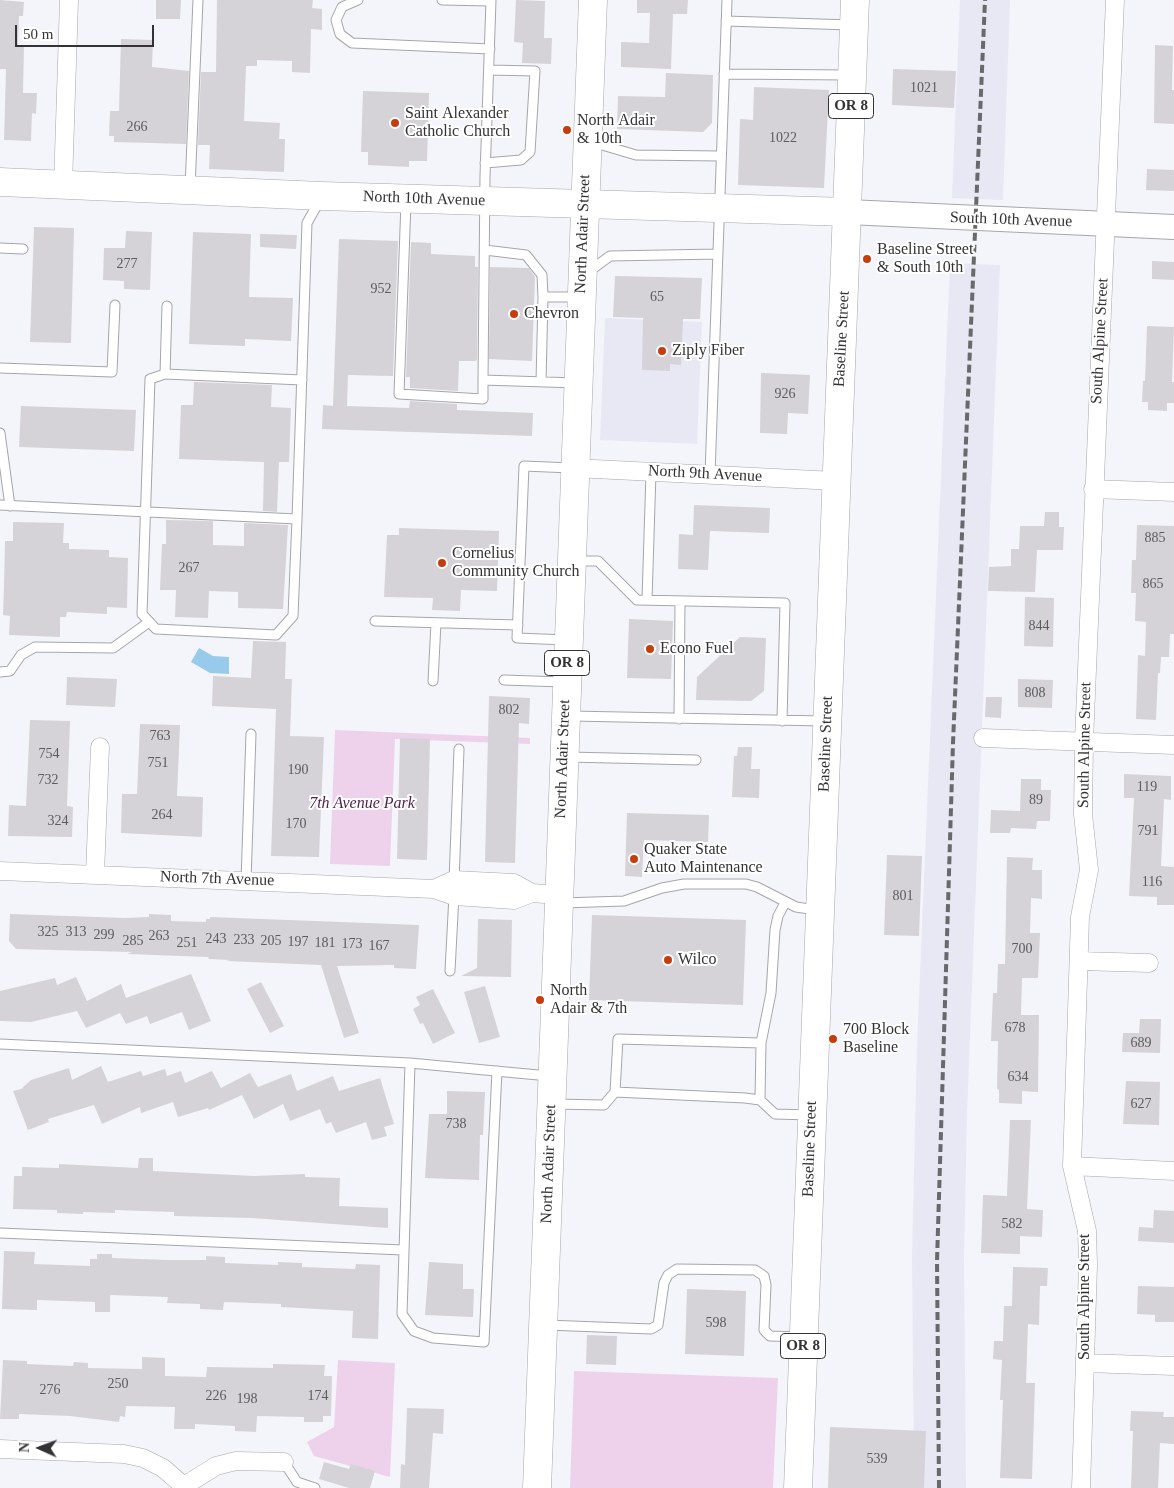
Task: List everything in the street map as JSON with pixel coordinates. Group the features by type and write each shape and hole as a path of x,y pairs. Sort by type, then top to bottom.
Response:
{"main road":[{"name":"North Adair Street","path":"537,1488 552,1076 549,897 563,756 593,0"},
{"name":"Baseline Street","path":"798,1488 819,910 848,212 854,13"},
{"name":"North 10th Avenue","path":"0,182 322,196 848,212"},
{"name":"South 10th Avenue","path":"848,212 1174,227"}],"street":[{"path":"63,185 69,0"},
{"name":"South Alpine Street","path":"1081,1488 1088,1265 1086,1231 1072,1166 1080,918 1089,870 1083,814 1084,741 1093,489 1115,0"},
{"name":"North 9th Avenue","path":"574,468 836,481"},
{"path":"1093,489 1174,492"},
{"path":"983,738 1174,745"},
{"path":"95,874 100,747"},
{"name":"North 7th Avenue","path":"0,871 434,889 454,888 514,900 549,897"},
{"path":"1079,961 1148,963"},
{"path":"1072,1166 1174,1171"},
{"path":"1085,1363 1174,1366"},
{"path":"0,1449 124,1454 143,1458 163,1468 185,1487 216,1466 236,1461 284,1462"}],"lane":[{"path":"190,190 198,0"},
{"path":"358,0 342,7 336,20 340,34 352,43 490,49"},
{"path":"406,198 399,394 483,399 485,163 491,0 442,0"},
{"path":"710,475 727,0"},
{"path":"726,21 854,13"},
{"path":"485,163 521,160 530,152 535,71 489,70"},
{"path":"724,74 852,76"},
{"path":"586,140 636,155 721,156"},
{"path":"302,380 165,374 150,379 142,614 156,630 276,635 293,616 302,380 307,223 322,196"},
{"path":"0,248 23,249"},
{"path":"485,250 526,255 542,275 540,382"},
{"path":"543,297 581,287 610,256 718,254"},
{"path":"0,368 112,372 116,305"},
{"path":"165,374 167,306"},
{"path":"483,380 577,383"},
{"path":"0,433 5,506 297,518"},
{"path":"568,640 517,638 524,466 574,468"},
{"path":"647,600 652,472"},
{"path":"571,560 598,562 638,600 785,603 782,720"},
{"path":"678,719 680,601"},
{"path":"375,621 518,625"},
{"path":"0,672 10,672 21,655 35,647 113,648 149,622"},
{"path":"433,681 436,623"},
{"path":"504,680 566,682"},
{"path":"564,716 827,721"},
{"path":"246,881 251,734"},
{"path":"450,971 459,749"},
{"path":"563,756 696,760"},
{"path":"549,897 624,901 662,888 684,884 746,884 768,892 785,903 796,907 819,910"},
{"path":"760,1100 761,1043 771,993 775,930 778,916 785,903"},
{"path":"551,1104 604,1105 615,1092 618,1039 761,1043"},
{"path":"0,1044 410,1063 552,1076"},
{"path":"410,1063 402,1314 414,1331 433,1338 484,1342 497,1071"},
{"path":"615,1092 745,1098 760,1100 775,1114 811,1115"},
{"path":"0,1233 403,1250"},
{"path":"543,1325 651,1329 658,1325 664,1283 668,1274 678,1269 755,1270 764,1276 766,1285 764,1330 770,1336 803,1337"},
{"path":"284,1462 297,1482 315,1488"}],"shaded area":[{"path":"960,0 1010,0 1003,200 952,198"},
{"path":"950,263 1000,265 967,1114 964,1260 966,1488 914,1488 912,1256 917,1045"},
{"path":"605,318 702,322 697,444 600,440"}],"green space":[{"name":"7th Avenue Park","path":"335,730 530,738 530,744 395,739 390,866 330,864"},
{"path":"338,1360 395,1363 390,1477 314,1456 307,1442 334,1427"},
{"path":"574,1371 778,1378 773,1488 570,1488"}],"water":[{"path":"199,648 213,656 229,657 229,674 210,673 191,662"}],"building":[{"path":"0,0 24,2 23,16 19,16 18,45 24,45 23,93 37,93 36,114 32,113 31,141 4,140 6,69 0,69"},
{"path":"156,0 181,0 180,19 156,19"},
{"path":"217,0 313,0 312,8 322,9 322,30 311,29 310,73 292,72 292,61 257,60 257,66 246,66 244,121 280,123 279,139 285,139 284,172 209,169 210,145 198,145 201,72 216,72"},
{"path":"516,0 545,1 544,38 552,38 551,64 522,63 523,43 514,42"},
{"path":"637,0 688,0 687,14 673,14 671,69 621,67 621,42 649,43 650,13 637,13"},
{"path":"121,39 153,40 152,67 189,71 186,144 114,142 114,136 109,136 110,111 119,111"},
{"path":"1155,45 1173,46 1172,90 1174,90 1174,124 1154,123"},
{"path":"893,69 956,71 954,108 892,105"},
{"path":"666,73 713,75 712,123 703,132 617,129 618,96 665,97"},
{"path":"754,87 829,90 824,188 738,185 740,119 753,120"},
{"name":"Saint Alexander Catholic Church","path":"363,91 429,93 427,161 409,161 409,167 368,165 368,152 361,152"},
{"path":"1147,169 1174,170 1174,191 1146,190"},
{"path":"34,227 74,228 71,343 30,342"},
{"path":"126,231 152,232 150,290 124,289 124,281 103,280 104,248 125,248"},
{"path":"193,232 251,234 249,297 293,298 291,341 245,339 245,346 189,344"},
{"path":"260,234 297,235 296,249 260,247"},
{"path":"339,239 398,241 393,376 348,375 347,406 409,408 410,401 457,404 457,410 533,413 532,436 322,429 323,405 333,406"},
{"path":"411,242 431,243 431,254 475,256 475,267 478,267 477,359 476,361 459,361 458,391 410,388 410,377 406,377"},
{"path":"1152,261 1174,262 1174,280 1152,279"},
{"name":"Chevron","path":"490,267 529,268 535,277 532,361 489,359"},
{"path":"615,276 702,278 700,319 683,319 681,365 670,364 670,371 642,370 643,318 613,317"},
{"path":"1147,326 1174,327 1172,382 1174,382 1174,403 1167,403 1167,411 1148,410 1148,402 1142,402 1143,381 1145,381"},
{"path":"761,373 810,375 808,414 788,413 787,434 760,433"},
{"path":"194,382 272,385 271,407 291,408 289,462 279,462 277,512 263,511 264,462 179,459 181,405 193,405"},
{"path":"21,406 136,410 134,451 19,447"},
{"path":"694,505 770,508 769,533 710,531 708,570 678,569 679,534 693,535"},
{"path":"1045,512 1059,512 1059,527 1064,527 1063,550 1037,550 1035,592 988,591 989,567 1011,566 1011,549 1019,549 1020,526 1044,526"},
{"path":"166,520 213,521 213,545 244,546 244,523 288,525 283,609 238,608 238,592 209,591 208,618 175,617 176,590 160,590 162,544 166,544"},
{"path":"13,522 64,523 63,543 69,543 69,549 109,550 109,557 128,558 127,608 107,607 107,614 67,612 66,617 60,617 60,637 9,635 10,616 3,615 5,541 13,541"},
{"path":"1137,525 1174,526 1174,634 1170,634 1169,657 1161,657 1160,673 1158,673 1156,720 1136,719 1138,655 1145,656 1146,622 1135,621 1136,593 1131,593 1132,560 1136,560"},
{"name":"Cornelius Community Church","path":"399,528 499,531 497,591 461,590 460,611 432,610 433,598 384,597 387,535 399,535"},
{"path":"1025,597 1054,598 1053,647 1024,646"},
{"name":"Econo Fuel","path":"629,619 673,621 671,679 627,678"},
{"path":"740,637 766,638 764,691 751,701 696,700 697,677"},
{"path":"253,641 286,642 285,679 292,679 290,736 324,737 319,857 271,856 276,709 212,706 213,676 251,678"},
{"path":"67,677 117,679 115,707 66,705"},
{"path":"1018,679 1053,680 1052,708 1018,707"},
{"path":"489,696 530,698 529,724 519,723 515,863 485,862"},
{"path":"986,697 1002,697 1001,718 985,717"},
{"path":"30,720 70,721 67,806 73,807 72,837 8,836 9,805 26,806"},
{"path":"140,724 180,725 177,796 203,797 202,837 121,833 122,794 137,794"},
{"path":"400,738 430,739 427,860 397,859"},
{"path":"738,747 752,747 751,769 760,769 759,798 732,797 734,756 737,756"},
{"path":"1124,774 1171,776 1171,800 1164,799 1161,866 1174,867 1174,905 1157,905 1157,897 1129,896 1134,798 1124,798"},
{"path":"1021,779 1041,779 1041,790 1051,790 1050,821 1037,821 1036,829 1011,828 1010,833 990,833 991,810 1020,811"},
{"name":"Quaker State Auto Maintenance","path":"627,813 709,815 708,842 644,840 642,877 625,876"},
{"path":"887,855 922,856 919,936 884,935"},
{"path":"1007,857 1033,858 1032,870 1042,870 1042,899 1031,898 1030,933 1040,933 1038,978 1022,978 1021,1015 1039,1015 1038,1092 1022,1091 1022,1104 999,1103 999,1090 997,1089 998,1041 991,1041 993,993 997,993 998,964 1005,964"},
{"path":"10,914 125,918 149,917 149,914 171,915 171,921 206,922 206,919 210,919 210,917 419,925 416,969 394,968 394,965 337,966 359,1033 344,1038 321,965 226,961 230,960 209,959 208,957 127,954 132,952 16,949 9,941"},
{"name":"Wilco","path":"592,915 746,920 743,1005 589,1000"},
{"path":"478,919 512,920 511,977 461,976 477,968"},
{"path":"191,974 211,1021 189,1030 182,1012 150,1024 147,1016 126,1024 120,1013 86,1028 77,1011 31,1022 0,1021 0,991 55,978 57,985 76,977 87,1001 121,984 126,998"},
{"path":"261,982 284,1026 270,1033 247,989"},
{"path":"485,986 500,1037 479,1043 464,992"},
{"path":"433,989 455,1033 433,1044 423,1023 420,1024 413,1009 420,1005 416,997"},
{"path":"1140,1019 1161,1019 1160,1053 1122,1052 1123,1033 1139,1033"},
{"path":"101,1066 108,1082 141,1071 143,1076 165,1069 167,1076 181,1071 185,1083 212,1071 221,1088 250,1073 258,1087 291,1074 297,1091 333,1076 339,1091 380,1078 394,1124 384,1127 387,1136 372,1140 366,1122 336,1133 331,1122 326,1124 320,1109 290,1121 283,1104 254,1119 242,1095 209,1110 208,1108 178,1117 173,1102 141,1113 140,1107 102,1124 94,1105 48,1119 49,1122 28,1130 13,1091 21,1089 31,1080 69,1068 72,1080"},
{"path":"1126,1081 1160,1082 1159,1125 1123,1124"},
{"path":"447,1091 485,1092 483,1135 480,1135 479,1180 425,1178 429,1114 447,1114"},
{"path":"1010,1120 1031,1120 1027,1209 1043,1210 1042,1237 1020,1236 1020,1254 981,1253 983,1195 1007,1196"},
{"path":"139,1158 153,1158 153,1171 254,1176 305,1174 305,1177 340,1178 339,1206 388,1208 388,1228 252,1218 174,1216 174,1212 115,1210 115,1213 83,1212 83,1214 57,1213 57,1210 13,1209 14,1176 22,1176 22,1167 59,1168 59,1164 138,1168"},
{"path":"1154,1210 1174,1211 1174,1243 1138,1241 1139,1227 1153,1228"},
{"path":"4,1251 35,1252 34,1264 90,1266 90,1259 97,1259 97,1254 112,1254 112,1258 169,1260 206,1260 206,1256 225,1257 225,1263 278,1265 278,1262 302,1263 302,1267 355,1269 356,1264 380,1265 378,1339 352,1338 353,1311 281,1307 281,1304 224,1302 223,1310 200,1309 200,1304 167,1303 168,1297 110,1295 110,1312 95,1312 95,1302 37,1300 37,1310 2,1309"},
{"path":"429,1262 463,1264 463,1289 474,1289 473,1317 425,1315"},
{"path":"1013,1267 1048,1268 1047,1286 1040,1286 1039,1325 1028,1324 1026,1383 1035,1383 1032,1479 1000,1478 1003,1400 1000,1400 1002,1360 993,1359 994,1341 1003,1341 1004,1306 1012,1306"},
{"path":"1138,1286 1174,1287 1174,1322 1155,1322 1155,1315 1137,1314"},
{"path":"687,1289 746,1291 744,1356 685,1354"},
{"path":"587,1335 617,1336 616,1365 586,1364"},
{"path":"142,1357 165,1358 165,1376 206,1377 207,1367 273,1368 273,1364 325,1365 324,1376 332,1376 331,1416 323,1416 323,1422 304,1422 304,1417 257,1416 256,1432 235,1431 235,1426 195,1424 195,1429 174,1429 175,1407 126,1406 125,1417 120,1416 119,1422 70,1416 19,1414 19,1419 0,1419 3,1360 27,1361 27,1364 73,1366 74,1362 88,1363 88,1368 142,1369"},
{"path":"407,1408 444,1409 443,1434 433,1433 429,1488 400,1488 401,1464 405,1465"},
{"path":"1131,1411 1164,1412 1163,1417 1174,1417 1174,1444 1160,1443 1158,1488 1131,1488 1133,1431 1130,1431"},
{"path":"830,1427 926,1431 924,1488 828,1488"},
{"path":"324,1462 349,1469 351,1464 375,1471 370,1488 349,1488 319,1479"}],"railway":[{"path":"939,1488 937,1261 953,743 985,0"}],"place":[{"name":"Saint Alexander Catholic Church","path":"395,123"},
{"name":"North Adair & 10th","path":"567,130"},
{"name":"Baseline Street & South 10th","path":"867,259"},
{"name":"Chevron","path":"514,314"},
{"name":"Ziply Fiber","path":"662,351"},
{"name":"Cornelius Community Church","path":"442,563"},
{"name":"Econo Fuel","path":"650,649"},
{"name":"Quaker State Auto Maintenance","path":"634,859"},
{"name":"Wilco","path":"668,960"},
{"name":"North Adair & 7th","path":"540,1000"},
{"name":"700 Block Baseline","path":"833,1039"}]}
